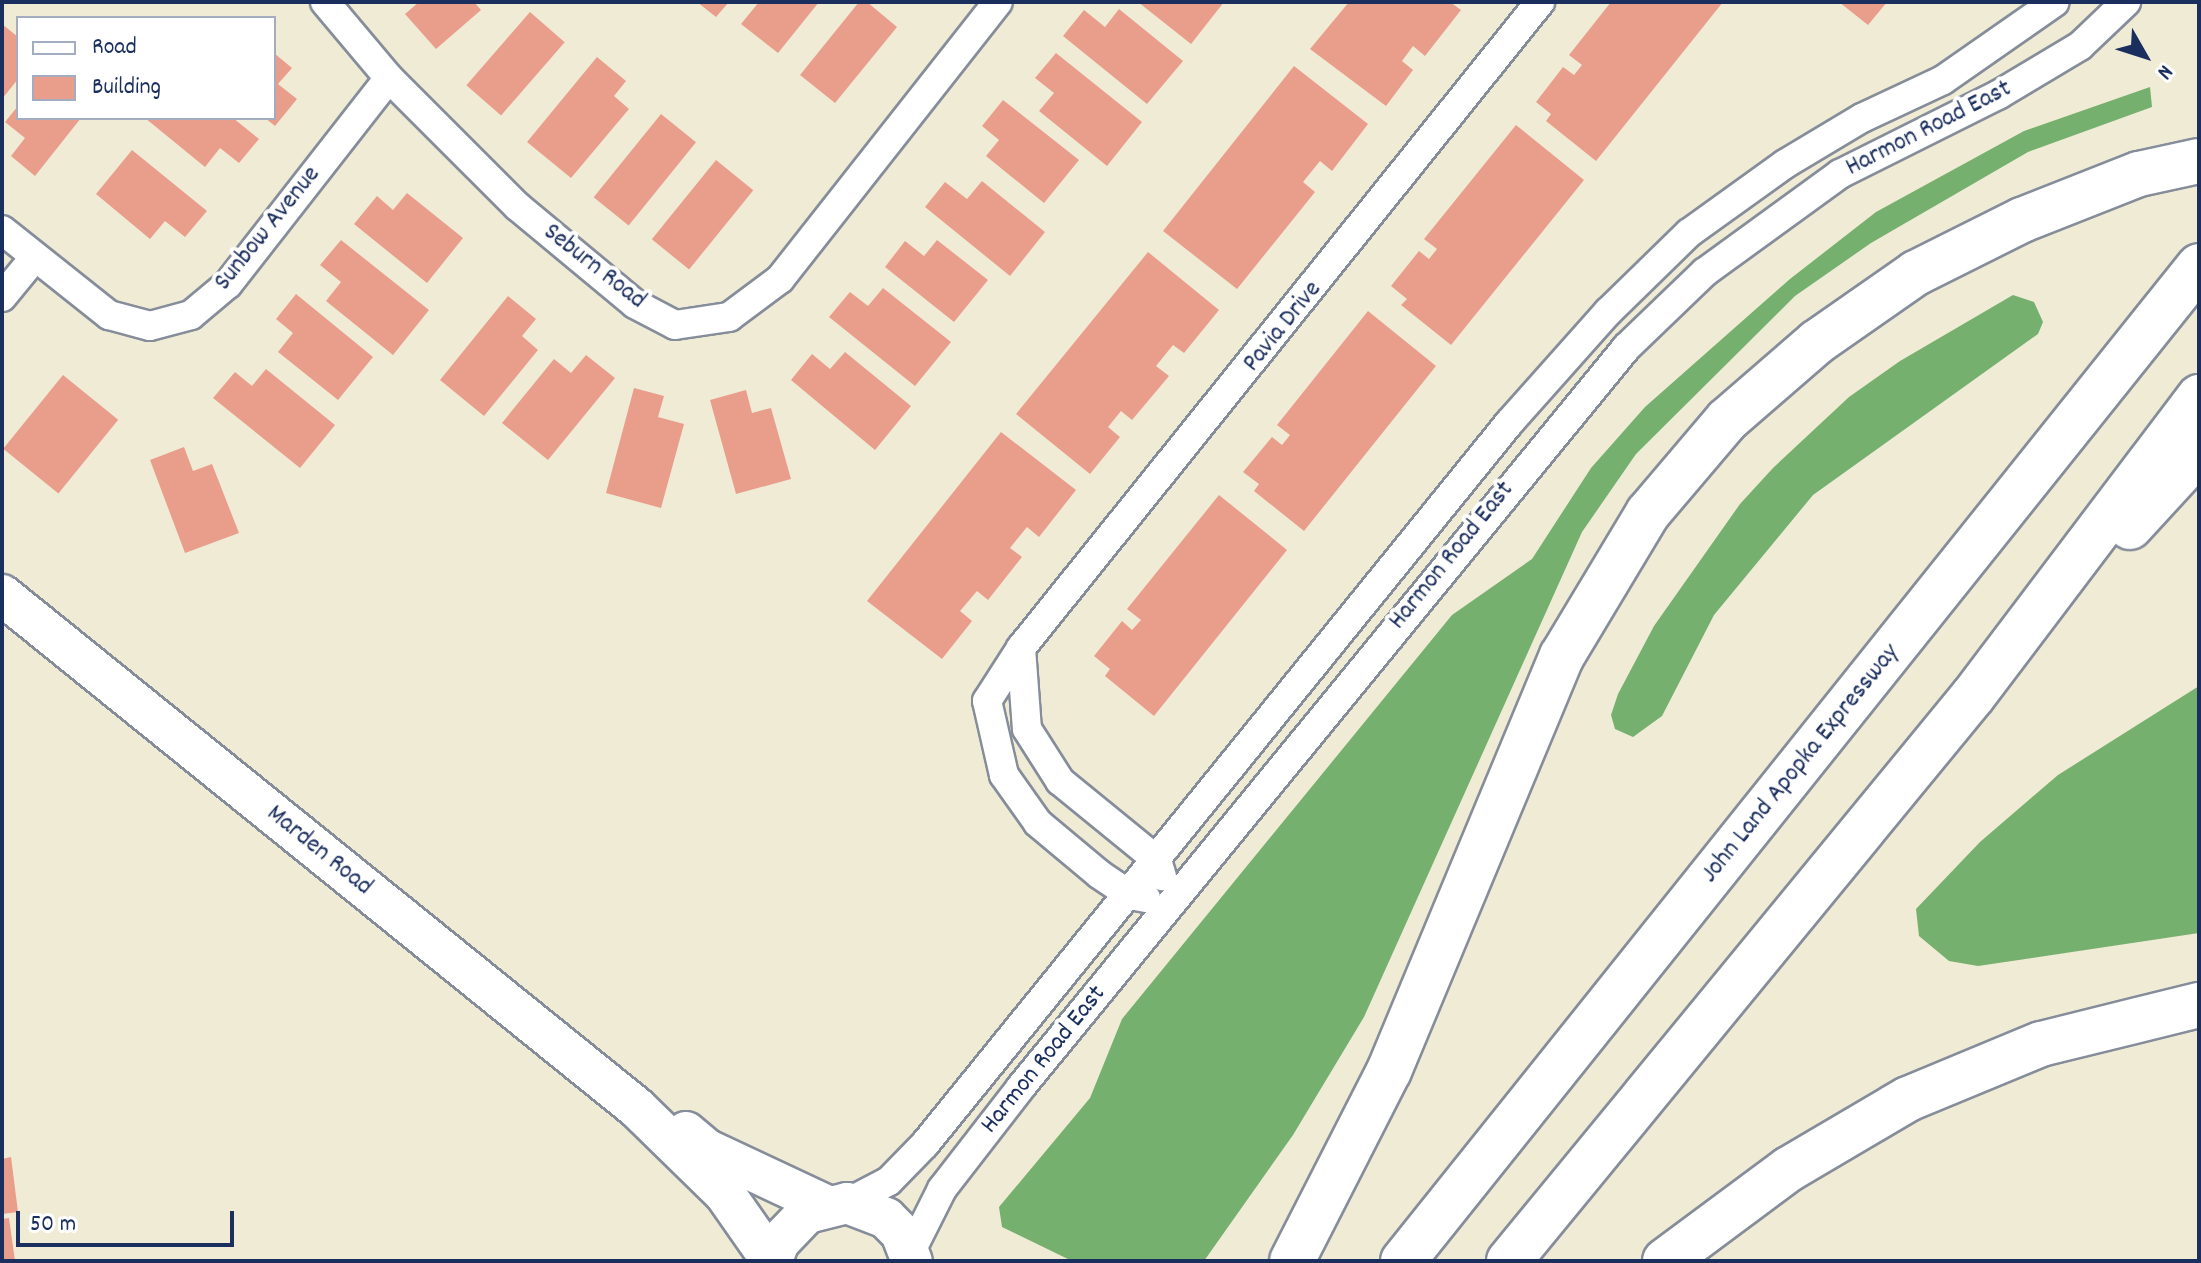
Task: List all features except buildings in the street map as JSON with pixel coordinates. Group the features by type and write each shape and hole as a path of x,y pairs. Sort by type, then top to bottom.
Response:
{"highway":[{"path":"1292,1261 1389,1071 1562,656 1648,513 1727,420 1817,342 1916,273 2022,220 2139,174 2199,161"},
{"name":"John Land Apopka Expressway","path":"1403,1261 2199,266"},
{"path":"1509,1261 1973,696 2199,397"},
{"path":"1973,696 2199,452"},
{"path":"1665,1261 1789,1169 1908,1099 2041,1044 2199,1005"}],"street":[{"name":"Seburn Road","path":"325,2 389,78 517,206 635,304 675,325 729,317 780,279 998,2"},
{"name":"Pavia Drive","path":"1170,903 1130,895 1038,823 1004,775 987,701 1021,648 1540,2"},
{"name":"Harmon Road East","path":"836,1204 889,1181 925,1144 1130,895 1509,423 1608,312 1689,233 1785,164 1862,118 1943,80 2055,2"},
{"name":"Harmon Road East","path":"911,1257 942,1189 1170,903 1568,414 1705,272 1840,174 1998,95 2080,46 2126,2"},
{"name":"Sunbow Avenue","path":"4,236 109,315 150,326 191,315 228,284 389,78"},
{"path":"2,297 35,257"},
{"name":"Marden Road","path":"2,595 637,1108 725,1194 772,1261"},
{"path":"1021,648 1027,729 1060,781 1157,860 1170,903"},
{"name":"Marden Road","path":"637,1108 667,1117 706,1149 836,1204 886,1218 911,1257"},
{"path":"772,1261 791,1226 836,1204"}],"green space":[{"path":"2150,87 2152,107 2028,152 1871,243 1795,296 1636,454 1582,532 1364,1017 1293,1135 1204,1261 1072,1261 1002,1227 999,1207 1090,1098 1122,1019 1452,615 1532,559 1591,468 1645,407 1790,279 1876,212 2024,131"},
{"path":"2013,295 2034,302 2043,322 2038,334 1813,495 1714,615 1662,716 1633,737 1615,729 1611,715 1618,694 1654,626 1740,504 1773,468 1849,397 1900,361"},
{"path":"2199,686 2199,933 1978,966 1949,961 1919,936 1916,909 1980,842 2058,775"}]}
